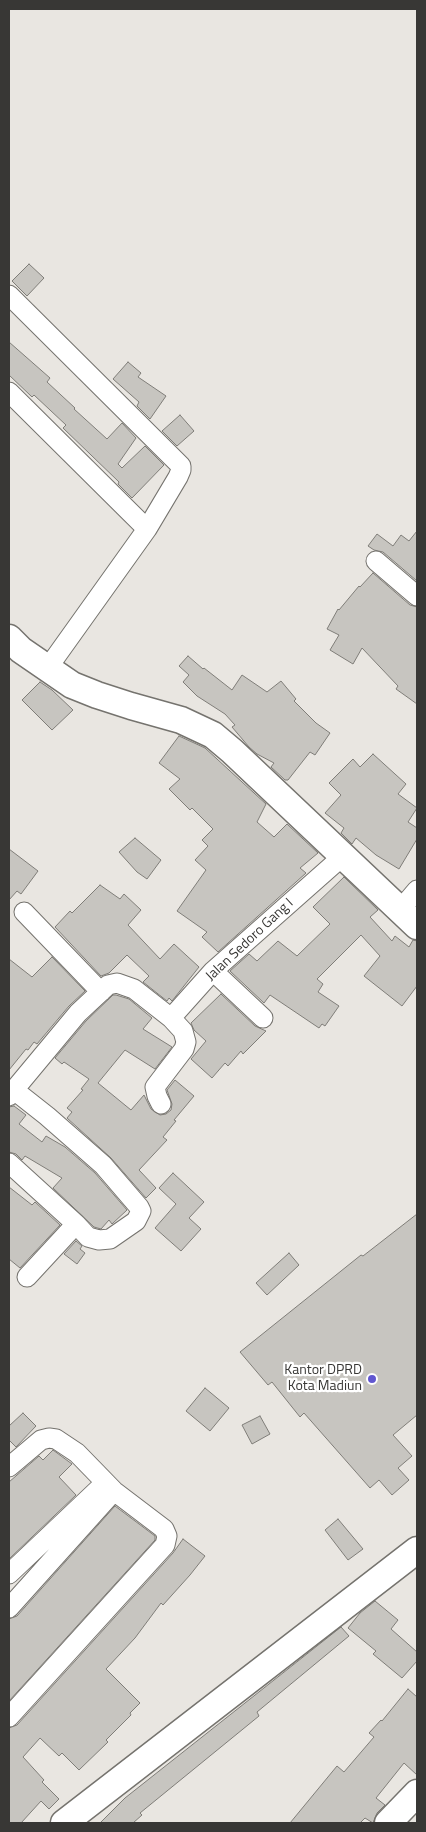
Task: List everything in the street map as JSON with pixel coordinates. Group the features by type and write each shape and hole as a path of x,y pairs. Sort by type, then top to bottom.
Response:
{"street":[{"path":"9,295 180,466 181,470 147,529 47,669"},
{"path":"9,392 147,529"},
{"path":"376,561 417,596"},
{"path":"9,638 21,650 72,685 96,695 181,720 204,730 232,751 409,918 417,890"},
{"name":"Jalan Sedoro Gang I","path":"171,1018 213,971 342,856"},
{"path":"24,912 101,992"},
{"path":"213,971 262,1018"},
{"path":"9,1163 88,1237 104,1240 110,1239 136,1221 141,1211 139,1206 103,1164 66,1132 11,1093 78,1013 113,984 124,984 134,989 171,1018 183,1031 186,1042 184,1049 155,1087 156,1096 161,1104"},
{"path":"27,1277 76,1224"},
{"path":"9,1467 41,1440 56,1439 77,1453 109,1487 164,1529 167,1536 165,1545 9,1718"},
{"path":"9,1574 109,1487"},
{"path":"9,1608 109,1487"},
{"path":"64,1823 417,1550"},
{"path":"388,1823 417,1793"}],"building":[{"path":"29,264 44,278 27,296 12,281"},
{"path":"9,342 50,378 47,382 107,439 122,423 136,438 118,464 122,468 145,446 164,465 132,498 118,484 119,482 63,428 66,425 9,375"},
{"path":"128,362 141,373 138,377 166,396 150,419 137,406 139,402 113,379"},
{"path":"180,415 194,431 177,446 162,431"},
{"path":"417,531 417,581 383,552 368,546 377,534 393,546 401,535 409,541"},
{"path":"373,573 410,605 417,607 417,704 396,689 398,686 362,648 353,664 330,650 339,635 327,629 338,609"},
{"path":"188,656 232,690 242,675 267,692 281,681 296,699 294,701 316,723 330,733 315,755 310,752 288,780 285,780 271,767 274,763 257,754 249,747 232,727 235,725 225,714 197,696 183,682 189,675 179,666"},
{"path":"40,682 52,690 73,710 52,730 22,700"},
{"path":"179,736 205,748 266,804 257,822 274,837 287,824 318,853 300,868 306,873 218,952 202,937 207,932 177,911 206,870 195,860 208,846 202,840 213,829 169,789 180,779 159,763"},
{"path":"373,754 406,784 398,794 417,808 408,822 417,828 417,839 399,869 376,855 356,838 352,844 341,833 344,828 325,813 341,795 329,783 353,759 360,767"},
{"path":"135,838 161,860 147,879 137,872 119,852"},
{"path":"9,849 38,871 21,894 17,891 9,900"},
{"path":"344,877 378,910 370,917 392,941 395,936 409,947 413,940 417,941 417,986 402,1006 364,976 380,956 361,935 317,979 323,984 318,992 339,1006 325,1026 322,1024 319,1028 270,995 264,1003 230,971 249,954 257,961 278,941 297,956 330,924 313,907"},
{"path":"100,885 120,899 124,894 141,910 128,925 160,959 174,944 199,967 172,1001 169,998 167,1001 143,982 149,976 127,955 109,973 101,976 55,927"},
{"path":"52,957 85,991 69,1006 37,1044 34,1042 28,1050 26,1049 9,1070 9,959 32,977"},
{"path":"221,994 255,1026 266,1031 243,1054 241,1051 228,1066 225,1063 212,1078 191,1059 206,1041 194,1030 191,1023"},
{"path":"113,995 129,999 152,1018 143,1029 172,1047 155,1069 125,1050 98,1083 131,1110 144,1095 151,1109 160,1115 166,1114 171,1110 172,1104 167,1090 175,1080 194,1096 163,1137 167,1140 139,1170 156,1188 146,1198 111,1158 67,1118 72,1112 67,1108 83,1090 81,1089 89,1079 55,1058 86,1021"},
{"path":"14,1106 26,1115 19,1124 42,1142 46,1136 65,1147 95,1173 127,1210 112,1224 109,1220 101,1229 94,1227 53,1188 62,1178 25,1156 22,1160 16,1154 9,1152 9,1107"},
{"path":"173,1173 204,1202 189,1218 201,1229 181,1251 155,1228 176,1204 159,1188"},
{"path":"9,1187 32,1205 35,1202 60,1225 20,1268 9,1259"},
{"path":"417,1214 417,1415 393,1435 412,1456 398,1468 409,1480 392,1495 379,1480 370,1488 304,1413 300,1417 272,1382 268,1385 240,1352 361,1255 363,1256"},
{"path":"76,1241 82,1246 80,1249 85,1253 77,1264 64,1254"},
{"path":"289,1253 299,1265 267,1295 256,1283"},
{"path":"205,1388 229,1408 210,1431 186,1411"},
{"path":"23,1413 36,1426 16,1447 9,1440 9,1426"},
{"path":"260,1416 270,1434 252,1444 242,1425"},
{"path":"53,1450 72,1464 59,1477 76,1495 9,1559 9,1482 39,1456 43,1460"},
{"path":"115,1506 155,1536 155,1540 9,1701 9,1619 17,1616"},
{"path":"338,1519 363,1549 348,1560 325,1530"},
{"path":"183,1539 205,1556 163,1605 161,1603 135,1638 106,1669 140,1703 106,1740 108,1742 79,1770 62,1753 59,1756 40,1738 23,1757 44,1780 42,1782 59,1799 49,1809 41,1801 21,1823 9,1823 9,1728 17,1725 173,1553"},
{"path":"375,1601 398,1620 391,1629 417,1652 417,1661 402,1678 373,1654 376,1651 348,1628 360,1613"},
{"path":"341,1627 349,1636 257,1712 259,1716 140,1813 142,1815 133,1823 100,1823 125,1798"},
{"path":"408,1689 417,1697 417,1775 404,1763 376,1798 385,1805 377,1813 373,1823 365,1818 360,1823 290,1823 337,1766 344,1772 374,1737 369,1733 382,1721"}],"place":[{"name":"Kantor DPRD Kota Madiun","path":"372,1379"}]}
